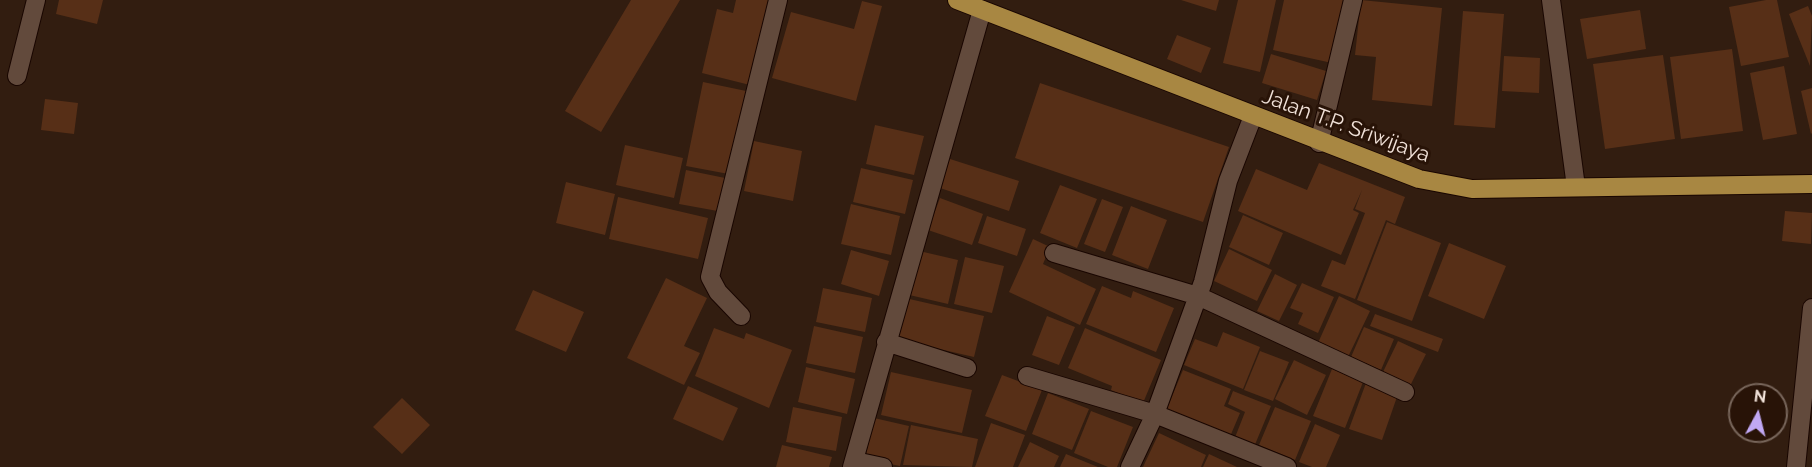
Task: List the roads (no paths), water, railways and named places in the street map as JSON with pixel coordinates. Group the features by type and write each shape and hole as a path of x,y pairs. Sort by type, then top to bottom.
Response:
{"main road":[{"name":"Jalan T.P. Sriwijaya","path":"957,0 1319,143 1419,179 1472,189 1812,184"}],"street":[{"path":"17,76 36,0"},
{"path":"741,316 718,292 710,277 778,0"},
{"path":"1319,143 1353,0"},
{"path":"1551,0 1576,187"},
{"path":"883,467 853,464 982,10"},
{"path":"1130,467 1155,414 1198,296 1228,181 1254,116"},
{"path":"1054,253 1198,296 1405,392"},
{"path":"1796,467 1812,308"},
{"path":"886,342 967,368"},
{"path":"1027,376 1155,414 1287,467"}]}
